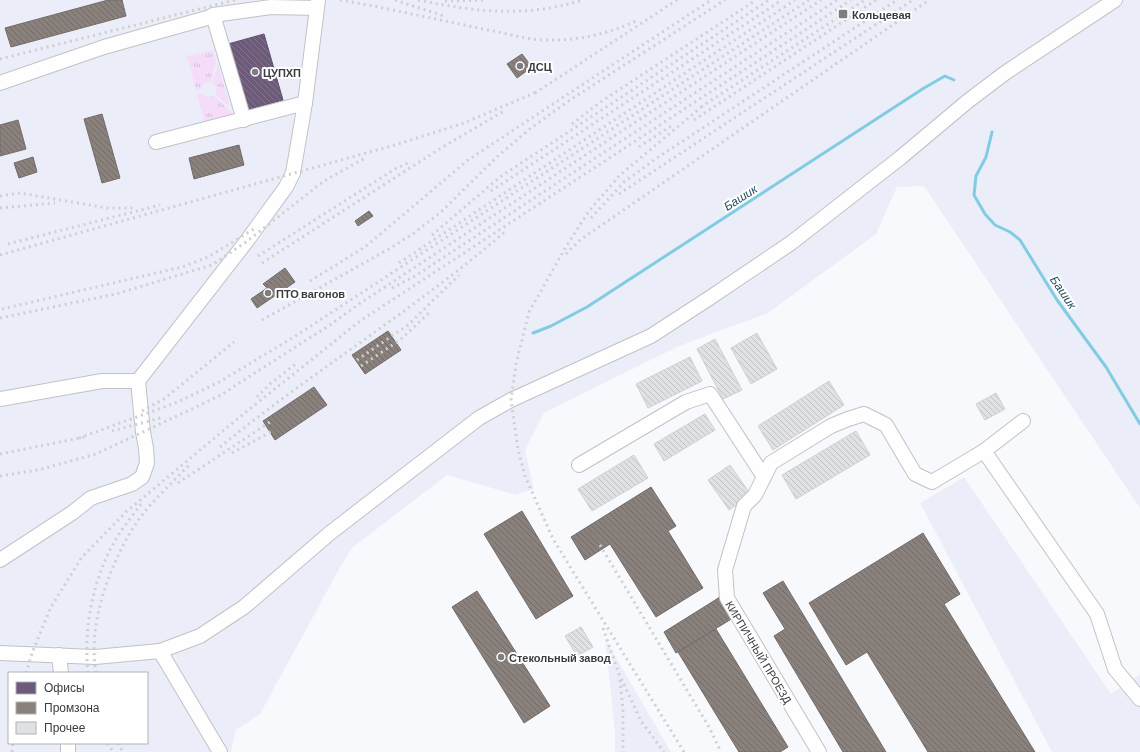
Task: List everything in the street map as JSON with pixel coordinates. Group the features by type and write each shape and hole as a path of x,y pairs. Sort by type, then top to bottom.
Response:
{"street":[{"path":"0,653 95,657 160,651 200,636 244,607 330,533 479,418 511,400 651,336 778,252 900,158 968,101 1005,73 1115,0"},
{"path":"0,83 104,47 230,12 271,7 317,4 305,103 293,173 286,187 138,381 147,463 142,476 132,484 91,498 72,513 0,560"},
{"path":"214,16 244,120"},
{"path":"156,142 305,103"},
{"path":"0,399 102,381 138,381"},
{"path":"579,464 686,402 710,394 764,477"},
{"name":"КИРПИЧНЫЙ ПРОЕЗД","path":"819,752 727,598 725,570 744,506 755,495 771,463 832,426 864,414 886,425 915,474 932,482 984,451 1023,421"},
{"path":"984,451 1097,614 1115,670 1140,699"},
{"path":"160,651 220,752"},
{"path":"59,655 61,672"}],"shaded area":[{"path":"0,0 1140,0 1140,508 924,186 897,187 876,234 768,313 679,346 544,413 525,450 534,489 516,495 447,475 352,548 260,714 236,730 231,752 0,752"},
{"path":"964,477 1111,694 1140,674 1140,752 1052,752 920,503"},
{"path":"605,639 671,752 615,752 615,731"}],"green space":[{"path":"213,50 216,61 210,82 205,83 201,89 196,90 187,56"},
{"path":"218,65 230,107 215,94 217,88 212,82"},
{"path":"202,93 208,97 214,96 231,112 234,120 206,128 197,94"}],"building: Офисы":[{"name":"ЦУПХП","path":"264,34 283,100 247,110 228,44"}],"building: Промзона":[{"path":"108,0 122,0 126,16 11,47 5,28"},
{"name":"ДСЦ","path":"522,54 532,67 517,78 507,64"},
{"path":"102,114 120,178 102,183 84,119"},
{"path":"18,120 26,149 0,156 0,125"},
{"path":"239,145 244,165 194,179 189,158"},
{"path":"33,157 37,172 19,178 14,163"},
{"path":"369,211 373,216 358,226 355,221"},
{"name":"ПТО вагонов","path":"285,268 295,282 257,308 251,299 267,288 263,284"},
{"path":"388,331 401,350 365,374 352,355"},
{"path":"314,387 327,405 275,440 263,421"},
{"path":"651,487 676,526 668,531 703,588 656,617 610,544 585,560 571,537"},
{"path":"522,511 573,596 536,619 484,534"},
{"path":"923,533 960,594 944,604 1035,752 928,752 867,652 846,665 809,603"},
{"path":"783,581 886,752 843,752 774,636 785,629 763,593"},
{"name":"Стекольный завод","path":"477,591 550,706 524,723 452,607"},
{"path":"720,597 733,618 676,653 664,632"},
{"path":"716,629 788,747 780,752 739,752 678,652"}],"building: Прочее":[{"path":"757,333 777,369 751,384 731,348"},
{"path":"715,339 742,390 723,399 697,349"},
{"path":"690,357 702,381 648,408 636,384"},
{"path":"829,381 844,405 773,450 758,426"},
{"path":"996,393 1005,409 985,420 976,404"},
{"path":"705,414 715,430 664,461 654,444"},
{"path":"856,431 870,455 796,499 782,475"},
{"path":"634,455 648,478 592,511 578,489"},
{"path":"730,465 751,495 729,510 708,480"},
{"path":"581,627 593,647 577,656 565,636"}],"waterway":[{"name":"Башик","path":"533,333 551,326 587,307 924,88 945,76 954,80"},
{"name":"Башик","path":"992,132 986,157 976,176 974,195 985,214 995,225 1010,232 1020,240 1057,300 1106,367 1140,424"}],"railway":[{"path":"0,59 235,0"},
{"path":"340,0 531,39 545,40 586,37 613,30 638,20"},
{"path":"395,0 444,16"},
{"path":"418,0 460,8 500,11 540,9 561,6 583,0"},
{"path":"445,1 487,0"},
{"path":"535,93 677,0"},
{"path":"310,281 365,247 468,160 711,0"},
{"path":"262,320 389,249 414,233 441,212 499,155 531,128 567,102 725,0"},
{"path":"572,124 599,103 756,0"},
{"path":"432,235 500,177 769,0"},
{"path":"491,191 782,0"},
{"path":"399,263 795,0"},
{"path":"79,438 178,402 219,382 294,337 809,0"},
{"path":"0,476 38,470 96,454 221,395 330,325 359,304 821,0"},
{"path":"392,288 415,276 837,0"},
{"path":"26,672 32,653 51,607 82,557 126,512 236,420 360,321 851,0"},
{"path":"701,107 865,0"},
{"path":"694,120 876,0"},
{"path":"591,218 624,182 657,158 897,0"},
{"path":"619,194 913,0"},
{"path":"566,254 580,240 929,0"},
{"path":"0,255 395,145 464,123 539,91"},
{"path":"684,752 553,539 525,476 518,449 511,400 516,364 529,312 567,245 589,211 620,175 705,104"},
{"path":"262,263 441,148 504,111"},
{"path":"639,147 674,124"},
{"path":"0,318 116,294 212,265 246,242 324,181 365,158"},
{"path":"258,256 395,169 410,162"},
{"path":"0,196 20,193 107,208 133,208"},
{"path":"0,208 55,203"},
{"path":"8,244 160,205"},
{"path":"2,309 182,267 208,257 254,229"},
{"path":"220,447 291,392 437,287 507,230"},
{"path":"357,360 408,325 459,275"},
{"path":"361,366 400,340 429,313"},
{"path":"142,411 164,399 234,342"},
{"path":"257,397 270,384 298,362"},
{"path":"112,431 164,417"},
{"path":"178,483 270,422"},
{"path":"232,453 274,430"},
{"path":"0,454 85,437"},
{"path":"96,672 94,654 98,613 111,572 119,553 144,512 189,465"},
{"path":"88,672 87,637 92,599 97,581 104,563 121,531 141,504"},
{"path":"600,545 709,727 721,752"},
{"path":"603,628 619,674 641,721 664,752"},
{"path":"620,680 623,709 623,752"},
{"path":"12,752 13,744"},
{"path":"109,744 113,752"},
{"path":"119,744 123,752"}],"place":[{"name":"Кольцевая","path":"843,14"},
{"name":"ДСЦ","path":"520,66"},
{"name":"ЦУПХП","path":"255,72"},
{"name":"ПТО вагонов","path":"268,293"},
{"name":"Стекольный завод","path":"501,657"}]}
